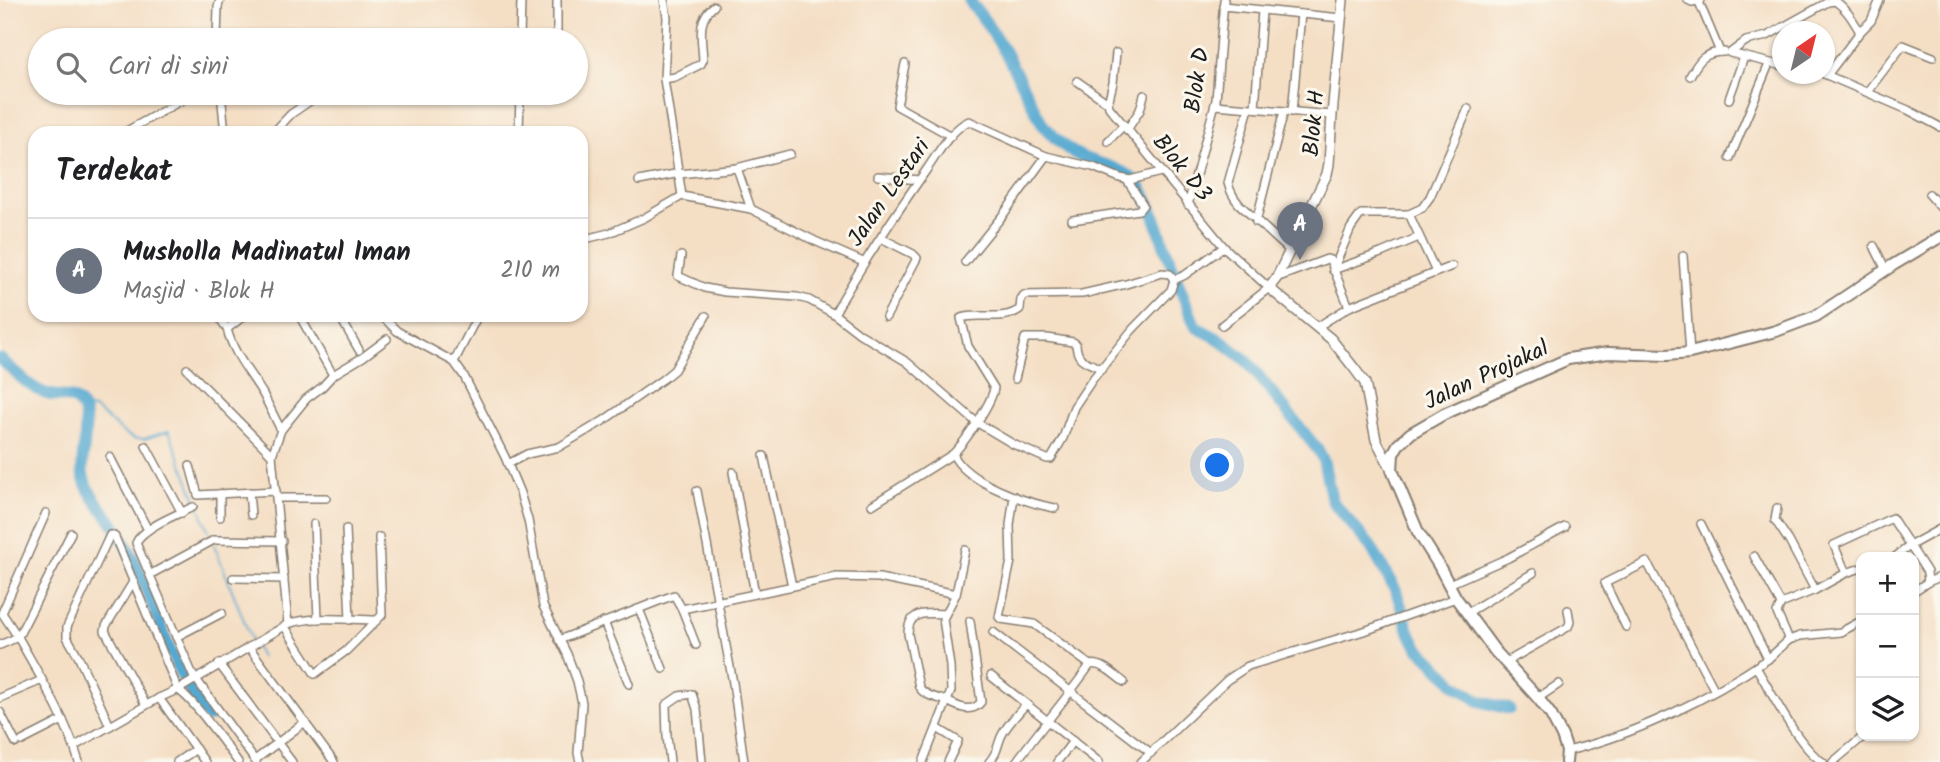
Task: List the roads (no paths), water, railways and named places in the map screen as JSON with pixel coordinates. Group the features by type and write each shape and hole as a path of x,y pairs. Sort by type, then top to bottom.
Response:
{"main road":[{"name":"Jalan Projakal","path":"1392,470 1393,453 1411,433 1479,397 1568,359 1608,353 1689,353 1776,331 1816,316 1940,237"},
{"path":"1392,470 1418,532 1456,598 1551,715 1562,736 1567,757"}],"street":[{"path":"217,28 220,0"},
{"path":"520,28 521,0"},
{"path":"557,0 557,28"},
{"path":"664,0 667,17 664,79 682,196"},
{"name":"Blok H","path":"1269,288 1276,279 1327,174 1343,0"},
{"path":"1688,0 1700,1 1720,52"},
{"path":"1835,63 1871,21 1880,0"},
{"path":"1730,53 1746,41 1760,39 1834,1 1851,17 1860,32"},
{"path":"1223,3 1262,11 1341,18"},
{"name":"Blok D","path":"1188,205 1215,105 1223,3"},
{"path":"664,79 675,77 701,64 701,24 713,6"},
{"path":"1262,11 1252,108 1228,183 1232,196 1256,222 1289,250"},
{"path":"1256,222 1288,111 1301,14"},
{"path":"1867,92 1903,45 1933,57"},
{"path":"1690,76 1699,59 1713,52 1730,53 1772,64"},
{"path":"1108,103 1116,53"},
{"path":"1729,99 1744,57"},
{"path":"905,64 897,106 951,136"},
{"path":"1730,158 1769,64"},
{"path":"1835,78 1940,127"},
{"name":"Blok D3","path":"1077,81 1108,103 1125,128 1224,247 1269,288"},
{"path":"1108,141 1125,128 1140,110 1144,94"},
{"path":"136,126 173,105"},
{"path":"222,105 224,126"},
{"path":"280,126 304,105"},
{"path":"519,126 520,105"},
{"path":"1215,105 1332,116"},
{"path":"1333,270 1351,228 1361,214 1409,214 1422,208 1430,197 1468,109"},
{"name":"Jalan Lestari","path":"834,314 863,262 919,180 951,136 969,121 1046,156 1093,167 1129,180"},
{"path":"639,181 680,173 737,167 790,154"},
{"path":"965,262 1046,156"},
{"path":"737,167 751,209"},
{"path":"1072,220 1139,211 1143,205 1129,180 1161,172"},
{"path":"878,176 919,180"},
{"path":"1929,194 1940,207"},
{"path":"588,238 609,233 643,218 682,196 751,209 863,262"},
{"path":"1409,214 1436,272"},
{"path":"1333,270 1419,237"},
{"path":"881,238 917,258 886,317"},
{"path":"1874,246 1886,270"},
{"path":"681,256 678,276 705,288 809,300 907,362 976,422 1013,444 1051,459 1063,438 1074,407 1132,330 1171,290 1175,279 1185,275 1224,247"},
{"path":"1683,256 1689,353"},
{"path":"1276,279 1323,259 1330,260 1349,307"},
{"path":"1317,327 1349,307 1452,266"},
{"path":"872,505 953,454 993,394 994,388 968,346 962,317 986,317 1016,312 1020,309 1024,295 1082,295 1162,273 1170,274 1175,279"},
{"path":"1222,324 1269,288 1331,339 1365,383 1376,440 1392,470"},
{"path":"508,464 519,457 559,447 603,421 663,379 674,370 706,316"},
{"path":"222,322 238,356 262,393 281,430"},
{"path":"227,329 236,322"},
{"path":"303,322 333,375"},
{"path":"343,322 359,350"},
{"path":"387,322 397,331 454,362 464,376 508,464 528,520 543,606 577,681 582,703 578,753 580,762"},
{"path":"454,362 474,322"},
{"path":"1015,379 1026,338 1073,342 1076,344 1078,357 1102,369"},
{"path":"379,537 382,615 346,651 314,674 286,625 282,541 272,456 281,430 306,399 333,375 387,339"},
{"path":"187,369 272,456"},
{"path":"146,446 182,513"},
{"path":"953,454 975,477 1036,505 1055,508"},
{"path":"764,456 792,586"},
{"path":"110,457 148,530"},
{"path":"190,466 198,495 249,492 326,498"},
{"path":"733,472 755,594"},
{"path":"697,491 719,601 744,762"},
{"path":"249,492 251,515"},
{"path":"220,494 220,517"},
{"path":"1014,496 1010,525 1010,561 999,617 1034,624 1090,665"},
{"path":"193,507 148,530 139,536 136,543 195,680 256,761 305,722"},
{"path":"1777,508 1774,520 1815,590"},
{"path":"46,513 1,612 18,637 63,720 79,762"},
{"path":"1846,573 1834,545 1892,518 1924,566 1928,582"},
{"path":"314,524 318,619"},
{"path":"1700,524 1768,659"},
{"path":"1449,584 1508,558 1565,527"},
{"path":"346,529 349,620"},
{"path":"1902,552 1940,529"},
{"path":"0,645 18,637 71,533"},
{"path":"110,726 67,637 67,627 110,535 115,537 179,689 238,762"},
{"path":"150,574 213,541 282,541"},
{"path":"923,762 951,691 943,621 956,594 965,550"},
{"path":"1755,556 1781,604"},
{"path":"1626,627 1605,583 1647,562 1715,691"},
{"path":"1789,640 1777,613 1778,607 1856,570"},
{"path":"1467,613 1534,573"},
{"path":"682,609 838,577 878,578 956,594"},
{"path":"1919,588 1940,577"},
{"path":"233,578 284,579"},
{"path":"134,582 105,631 146,705"},
{"path":"559,640 674,595 696,646"},
{"path":"1141,762 1227,680 1248,666 1367,630 1456,598"},
{"path":"639,609 663,669"},
{"path":"1506,662 1565,630 1570,622 1568,610"},
{"path":"176,637 222,613"},
{"path":"945,614 924,613 912,618 908,625 908,634 921,691 961,709 975,708 981,702 970,621"},
{"path":"75,746 195,680 286,625 318,619 377,620"},
{"path":"604,622 629,684"},
{"path":"1567,757 1629,732 1715,691 1768,659 1789,640 1800,636 1841,632 1856,624"},
{"path":"993,632 1151,753"},
{"path":"249,647 334,762"},
{"path":"219,664 292,762"},
{"path":"1016,762 1090,665 1099,665 1124,682"},
{"path":"1756,667 1806,746 1823,762"},
{"path":"991,676 1099,762"},
{"path":"0,698 42,680"},
{"path":"1538,698 1559,684"},
{"path":"670,762 666,705 679,696 691,694 697,709 702,762"},
{"path":"159,698 205,762"},
{"path":"989,762 996,754 1006,728 1026,704"},
{"path":"0,712 19,742 63,720"},
{"path":"937,728 958,741 948,762"},
{"path":"1057,762 1073,741"},
{"path":"1833,762 1858,741"},
{"path":"177,762 196,748"}],"waterway":[{"path":"969,0 1005,52 1047,130 1072,152 1124,173 1142,190 1152,208 1196,327 1219,339 1246,360 1318,450 1323,459 1332,501 1371,547 1396,591 1410,634 1419,648 1456,685 1479,701 1509,709"},
{"path":"0,359 34,388 74,400 81,406 85,422 82,467 85,483 131,554 175,661 208,717"},
{"path":"82,406 96,410 135,439 169,431 211,537"},
{"path":"213,542 252,641"},
{"path":"255,646 261,657"},
{"path":"289,695 325,744"}],"place":[{"name":"Musholla Madinatul Iman","path":"1300,260"}]}
